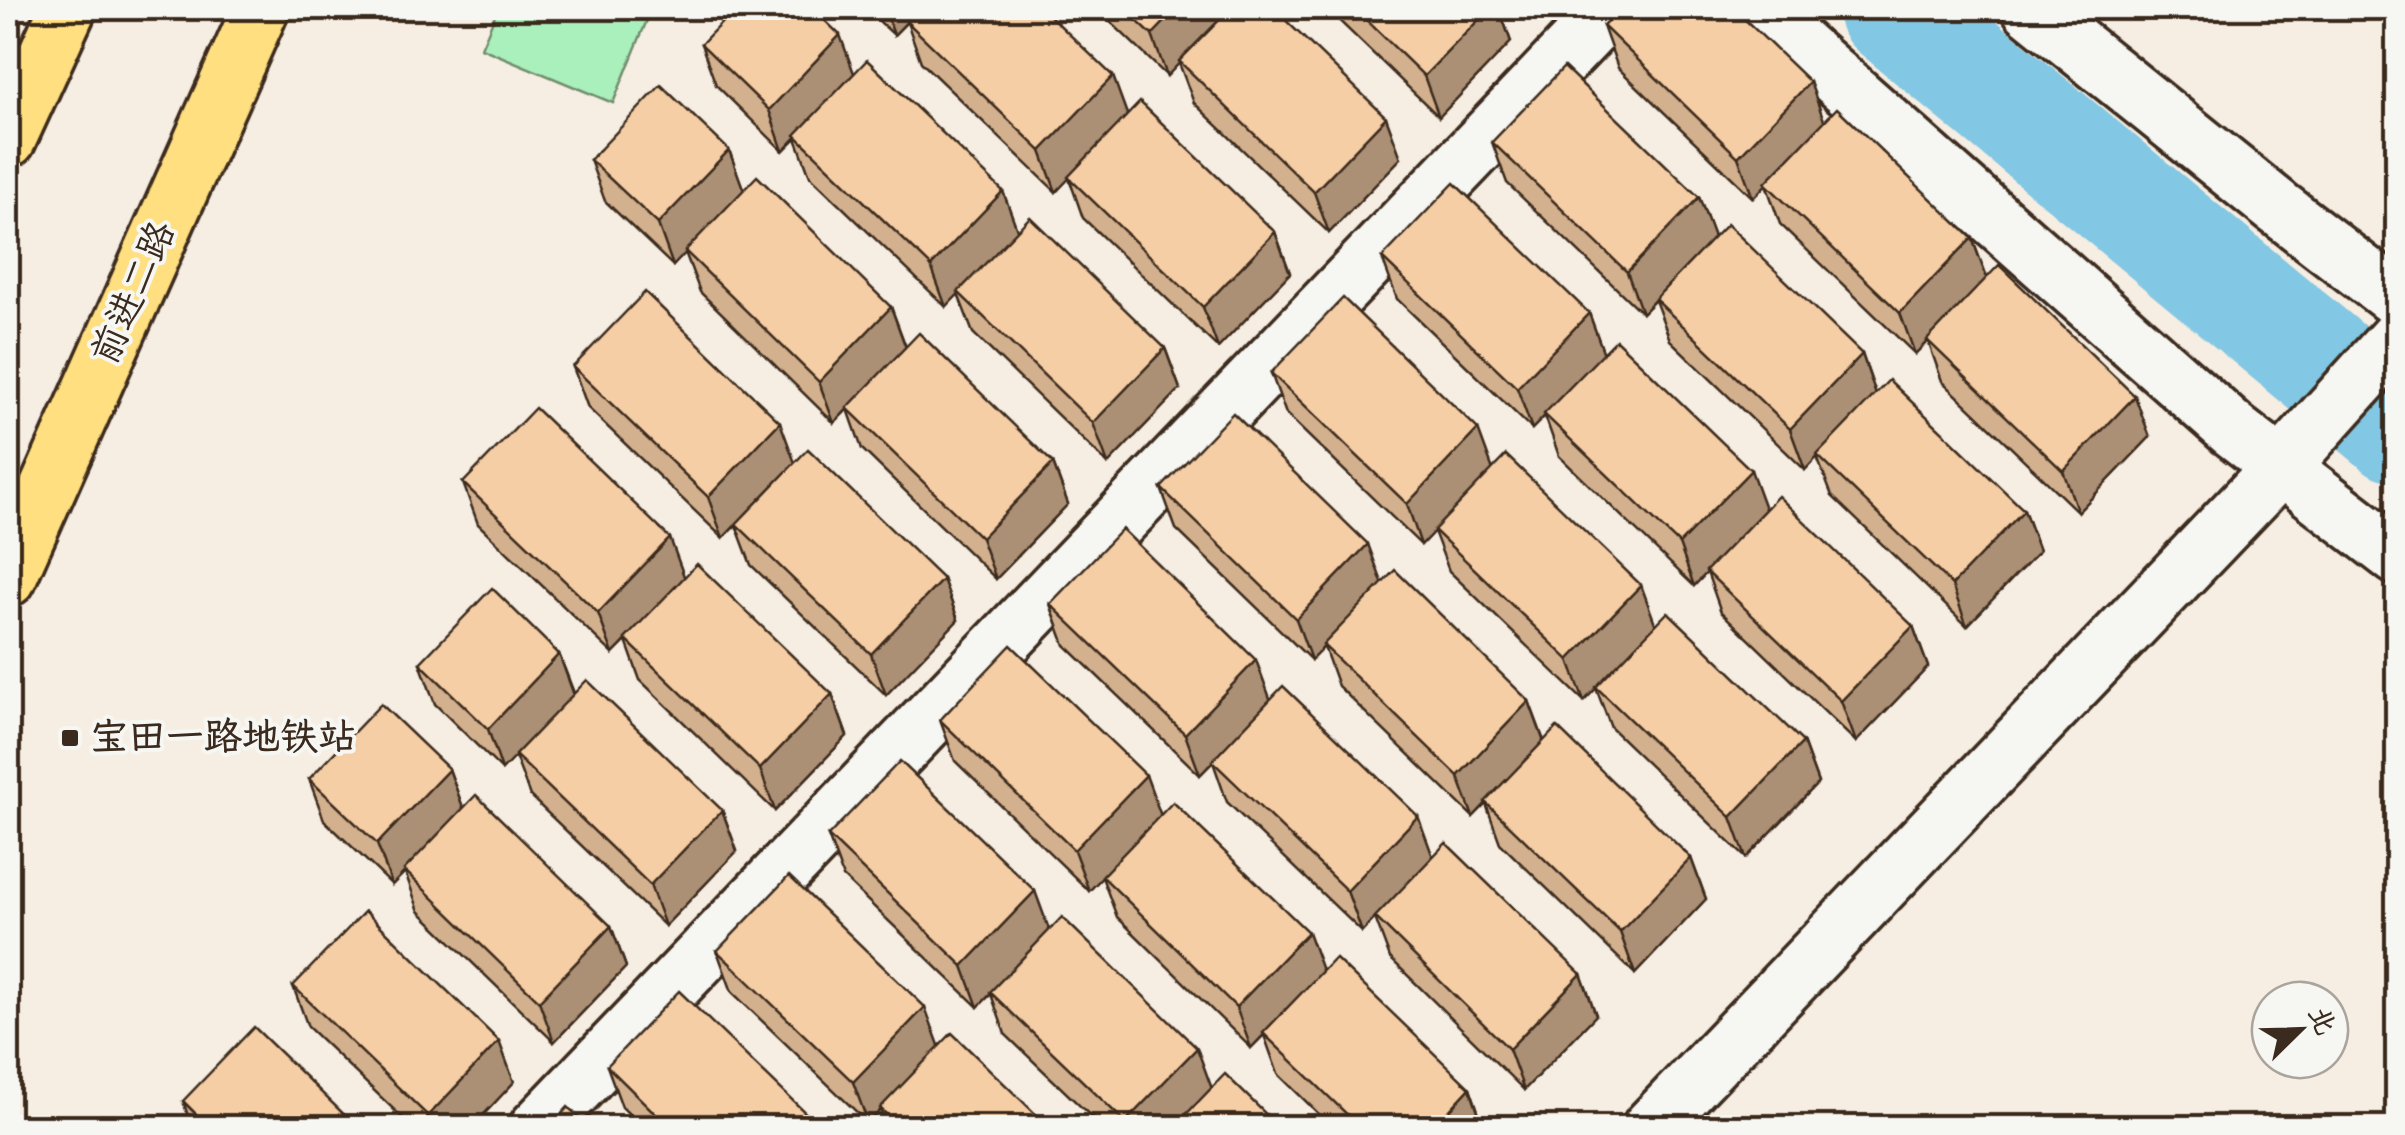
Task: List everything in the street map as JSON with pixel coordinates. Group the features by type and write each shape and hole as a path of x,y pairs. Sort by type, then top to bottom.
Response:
{"main road":[{"path":"8,139 68,8"},
{"name":"前进二路","path":"8,578 261,8"}],"street":[{"path":"537,1128 1610,8"},
{"path":"1757,8 2232,429 2291,456 2398,558"},
{"path":"1650,1128 2291,456 2395,327 2277,207 2030,8"}],"green space":[{"path":"498,8 652,8 613,103 481,48"}],"building":[{"path":"736,8 812,8 840,35 769,110 701,44"},
{"path":"919,8 1042,8 1113,76 1041,151 906,21"},
{"path":"1123,8 1178,8 1152,35"},
{"path":"1231,8 1273,8 1386,117 1314,192 1179,61"},
{"path":"1354,8 1490,8 1424,76"},
{"path":"1621,8 1733,8 1810,82 1738,157 1603,26"},
{"path":"867,60 1003,191 931,266 795,135"},
{"path":"1564,67 1699,197 1627,272 1492,142"},
{"path":"661,85 729,150 658,224 590,160"},
{"path":"1140,102 1275,232 1203,307 1068,177"},
{"path":"1837,108 1972,238 1900,313 1765,183"},
{"path":"757,176 891,307 819,382 685,251"},
{"path":"1454,183 1589,313 1517,388 1382,258"},
{"path":"1030,217 1165,348 1093,423 958,292"},
{"path":"1727,224 1862,354 1790,429 1655,299"},
{"path":"1999,265 2135,396 2063,471 1927,340"},
{"path":"645,292 780,422 708,497 573,367"},
{"path":"1343,298 1478,429 1407,504 1271,373"},
{"path":"919,333 1053,463 981,538 847,408"},
{"path":"1616,340 1751,470 1679,544 1544,414"},
{"path":"1889,380 2024,510 1952,585 1817,455"},
{"path":"535,408 670,538 598,613 463,483"},
{"path":"1233,413 1368,544 1296,619 1161,488"},
{"path":"808,449 943,579 871,654 736,524"},
{"path":"1506,455 1641,585 1569,660 1434,530"},
{"path":"1778,496 1913,626 1841,701 1706,571"},
{"path":"1122,529 1256,660 1185,734 1050,604"},
{"path":"697,564 832,694 760,769 625,639"},
{"path":"1395,570 1529,701 1458,776 1323,645"},
{"path":"492,588 559,654 488,729 420,663"},
{"path":"1668,612 1803,742 1731,817 1596,687"},
{"path":"1011,645 1146,775 1074,850 940,720"},
{"path":"587,680 722,810 650,885 515,755"},
{"path":"1283,686 1418,816 1347,891 1212,761"},
{"path":"381,704 449,769 377,844 309,779"},
{"path":"1557,727 1691,858 1620,932 1485,802"},
{"path":"900,761 1035,891 963,966 828,836"},
{"path":"476,795 611,926 539,1001 404,870"},
{"path":"1173,802 1308,932 1236,1007 1102,876"},
{"path":"1446,843 1581,974 1509,1049 1375,917"},
{"path":"789,876 925,1007 853,1082 717,951"},
{"path":"365,911 499,1041 428,1116 293,986"},
{"path":"1062,917 1197,1048 1125,1122 990,992"},
{"path":"1335,958 1470,1088 1433,1128 1361,1128 1263,1033"},
{"path":"679,991 814,1121 808,1128 670,1128 607,1066"},
{"path":"254,1027 358,1128 210,1128 183,1101"},
{"path":"952,1033 1050,1128 900,1128 880,1108"},
{"path":"1225,1074 1280,1128 1173,1128"},
{"path":"568,1107 590,1128 549,1128"}],"waterway":[{"path":"1893,8 2398,426"}],"place":[{"name":"宝田一路地铁站","path":"70,738"}]}
